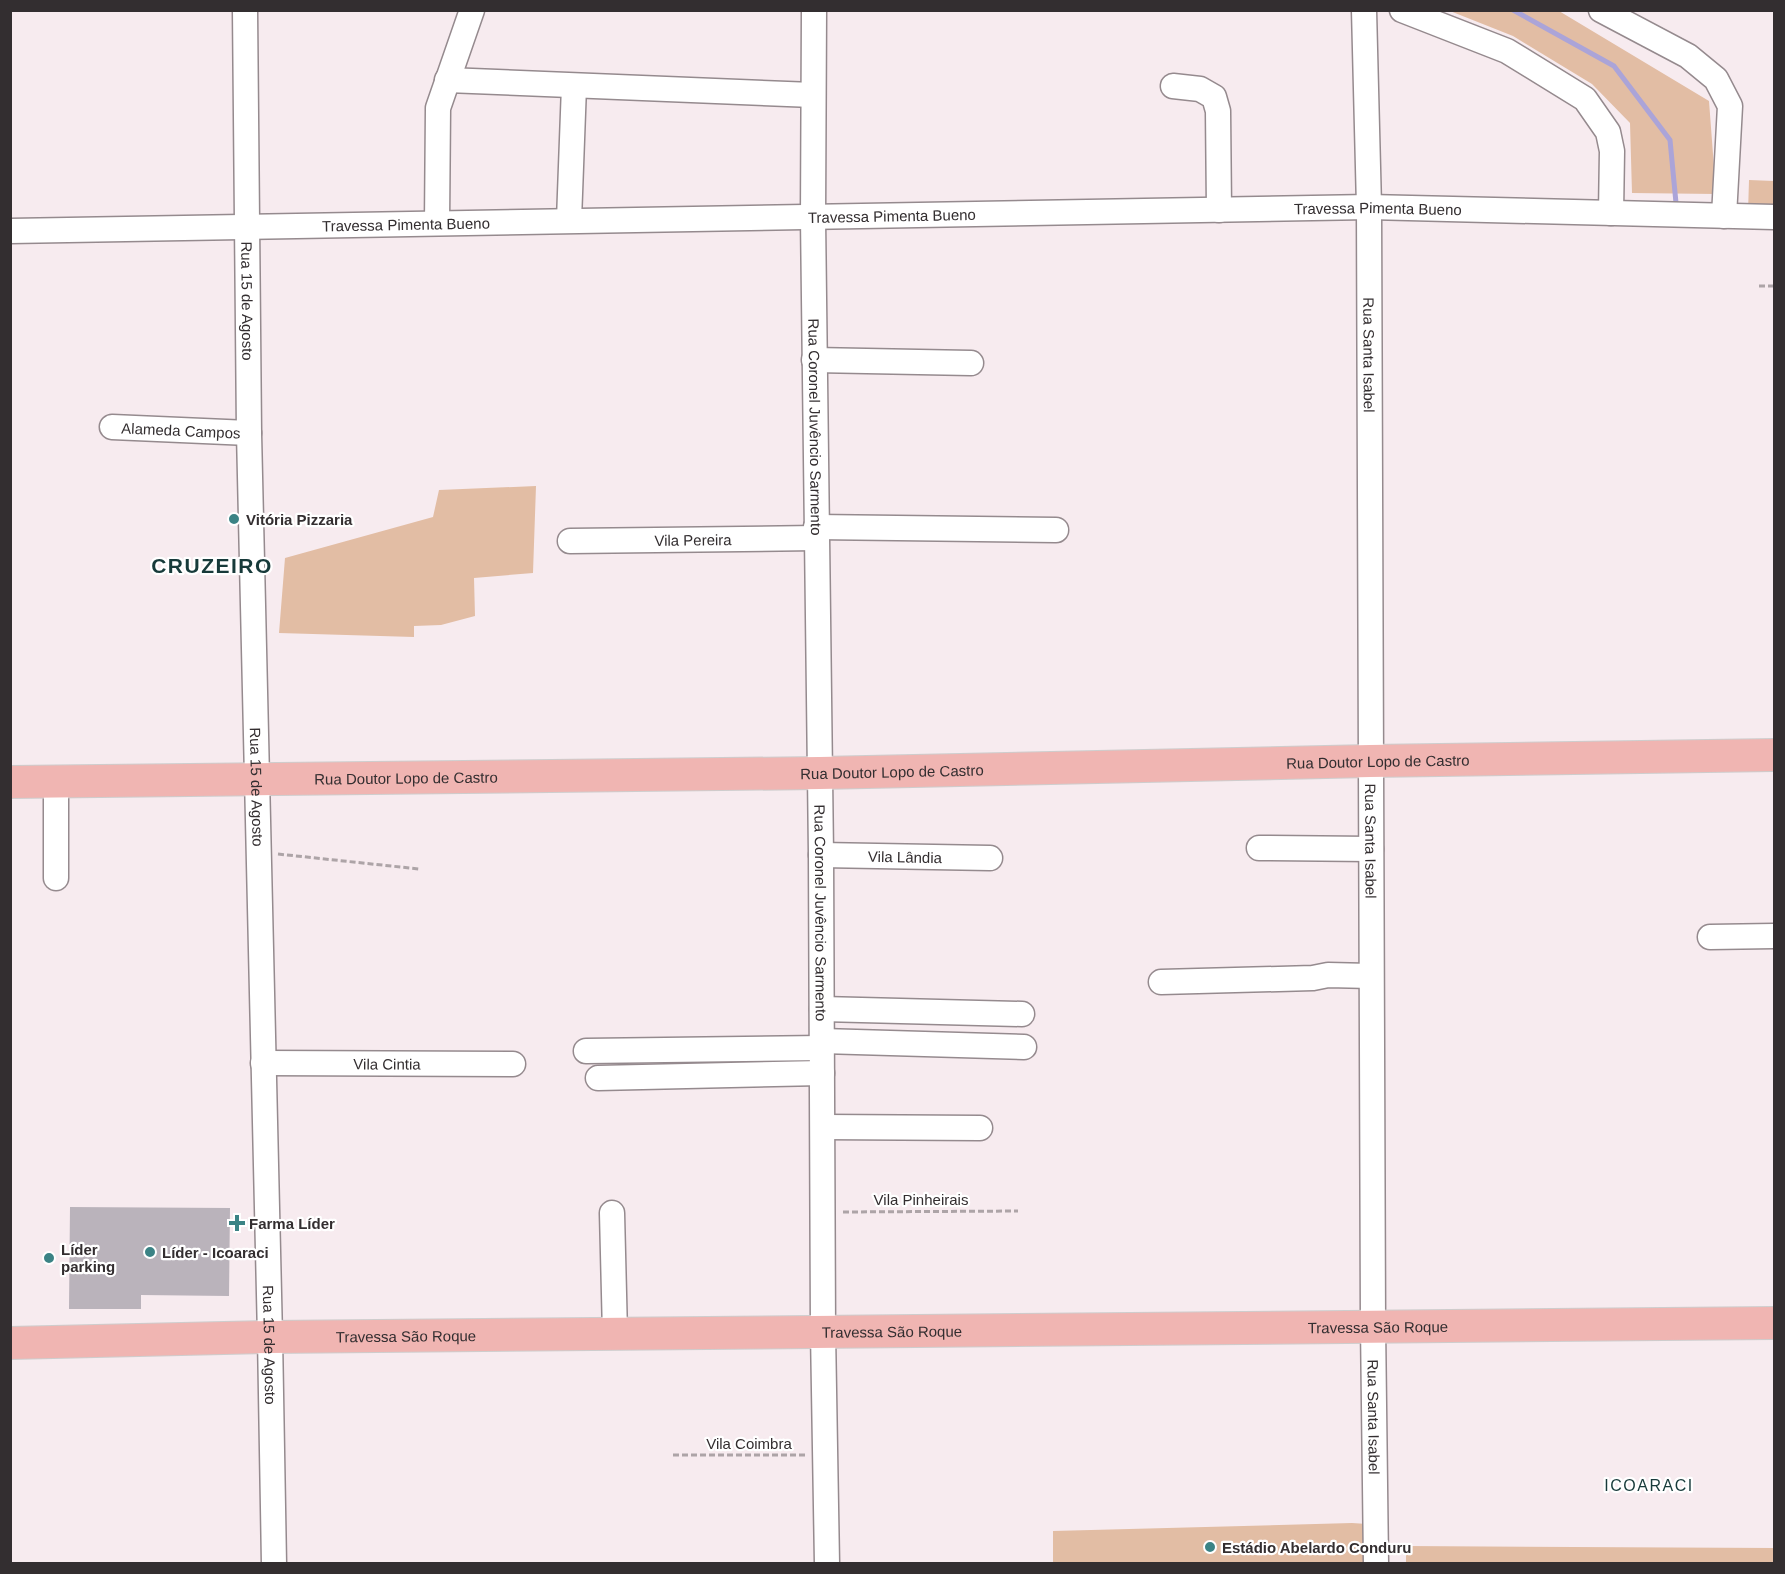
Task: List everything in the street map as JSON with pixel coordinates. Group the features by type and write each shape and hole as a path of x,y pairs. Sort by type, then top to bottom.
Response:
{"main road":[{"name":"Rua Doutor Lopo de Castro","path":"10,782 820,773 1774,755"},
{"name":"Travessa São Roque","path":"10,1343 270,1337 1774,1323"}],"street":[{"name":"Rua 15 de Agosto","path":"245,10 249,433 274,1563"},
{"path":"437,223 438,108 471,10"},
{"name":"Rua Coronel Juvêncio Sarmento","path":"814,10 814,360 821,855 826,1563"},
{"name":"Rua Santa Isabel","path":"1364,10 1369,207 1372,1325 1376,1563"},
{"path":"1402,10 1507,51 1585,99 1608,132 1612,151 1611,213"},
{"path":"1601,10 1688,56 1716,79 1730,106 1724,216"},
{"path":"447,80 813,95"},
{"path":"569,220 574,86"},
{"path":"1173,86 1200,89 1214,97 1218,111 1219,210"},
{"name":"Travessa Pimenta Bueno","path":"10,231 1369,207 1774,217"},
{"path":"814,360 971,363"},
{"name":"Alameda Campos","path":"112,427 249,433"},
{"name":"Vila Pereira","path":"570,541 816,532 1056,530"},
{"path":"56,782 56,878"},
{"path":"1259,848 1371,849"},
{"name":"Vila Lândia","path":"821,855 990,858"},
{"path":"1710,937 1774,936"},
{"path":"1161,982 1313,978 1328,975 1371,976"},
{"path":"822,1009 1022,1014"},
{"path":"586,1051 822,1044 1024,1047"},
{"name":"Vila Cintia","path":"264,1063 513,1064"},
{"path":"598,1078 822,1073"},
{"path":"823,1127 980,1128"},
{"path":"612,1213 615,1334"}],"path":[{"path":"1759,286 1774,286"},
{"path":"259,852 419,869"},
{"name":"Vila Pinheirais","path":"823,1212 1018,1211"},
{"name":"Vila Coimbra","path":"673,1455 826,1455"}],"shaded area":[{"path":"1450,11 1559,11 1709,101 1716,194 1632,193 1630,123 1592,84 1513,36"},
{"path":"1749,180 1774,181 1774,212 1748,212"},
{"path":"536,486 533,573 474,578 475,616 441,625 414,626 414,637 279,633 285,558 433,517 439,490"},
{"name":"Estádio Abelardo Conduru","path":"1367,1524 1368,1563 1053,1563 1053,1531"},
{"path":"1406,1546 1774,1548 1774,1563 1406,1564"}],"building":[{"name":"Líder - Icoaraci","path":"70,1207 230,1208 229,1296 141,1295 141,1309 69,1309"}],"waterway":[{"path":"1513,10 1614,66 1670,140 1676,203"}],"place":[{"name":"Vitória Pizzaria","path":"234,519"},
{"name":"Farma Líder","path":"237,1223"},
{"name":"Líder - Icoaraci","path":"150,1252"},
{"name":"Líder parking","path":"49,1258"},
{"name":"Estádio Abelardo Conduru","path":"1210,1547"}],"district":[{"name":"CRUZEIRO","path":"212,565"},
{"name":"ICOARACI","path":"1649,1485"}]}
